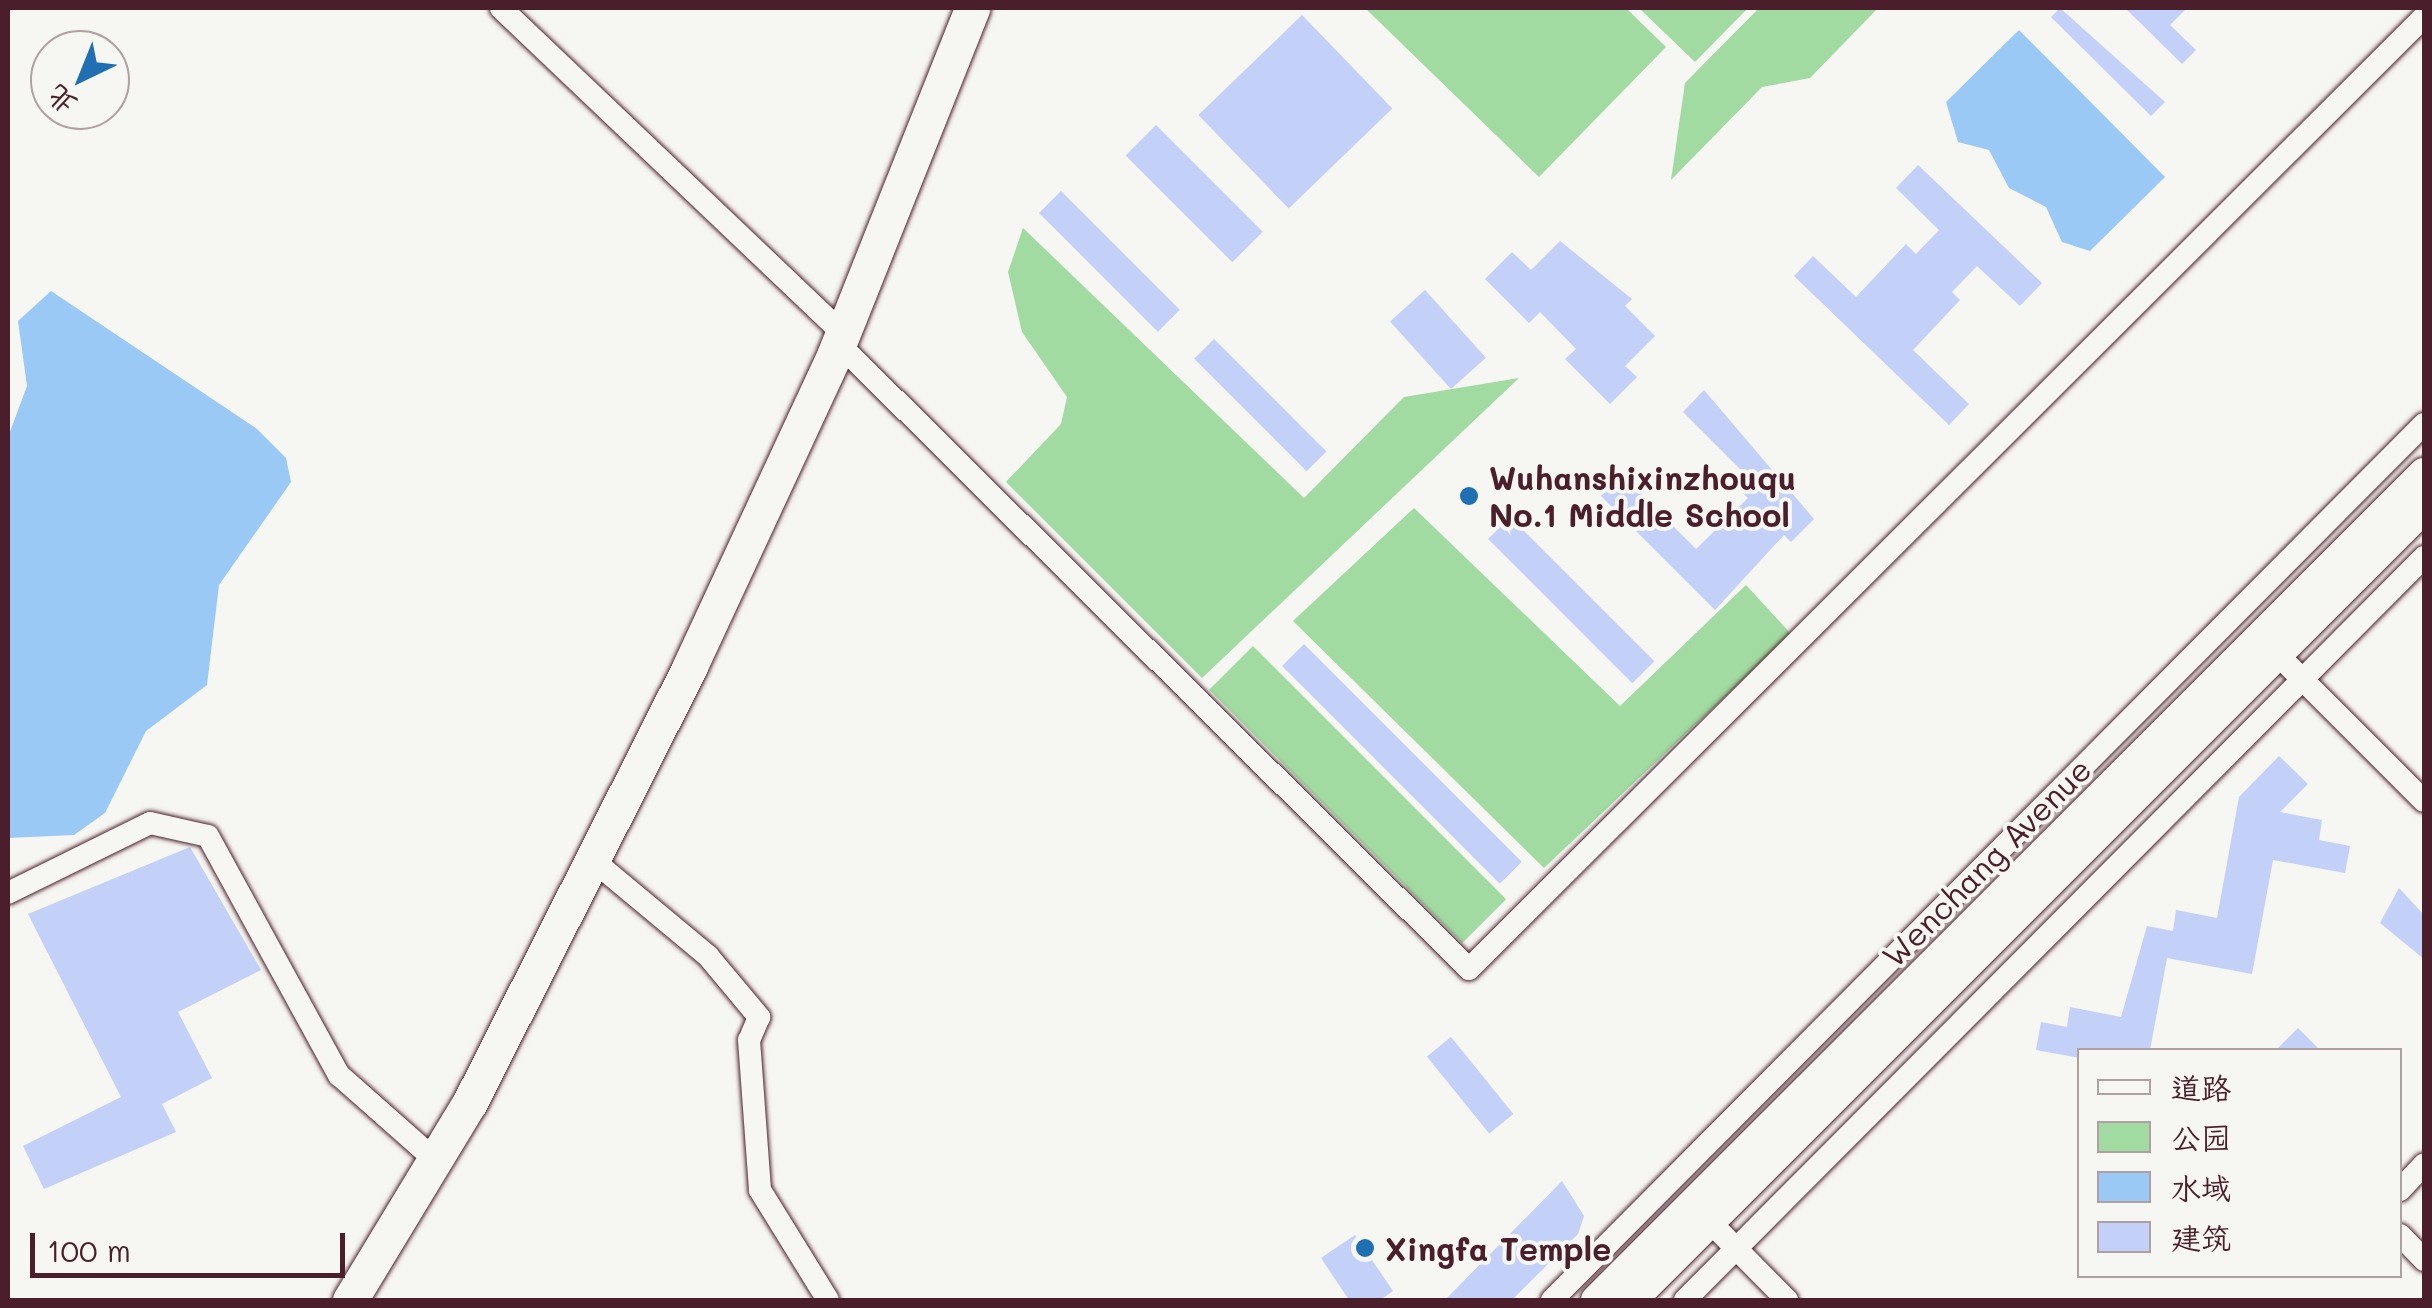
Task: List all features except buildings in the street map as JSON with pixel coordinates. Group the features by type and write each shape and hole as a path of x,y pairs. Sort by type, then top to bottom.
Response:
{"highway":[{"path":"350,1300 435,1160 594,862 841,339 972,8"}],"main road":[{"name":"Wenchang Avenue","path":"1596,1300 2424,473"},
{"name":"Wenchang Avenue","path":"1632,1300 2424,508"}],"street":[{"path":"501,8 841,339 1469,969 2424,17"},
{"path":"1552,1300 2424,424"},
{"path":"1685,1300 2424,556"},
{"path":"2278,655 2424,801"},
{"path":"8,893 150,823 208,836 339,1075 435,1160"},
{"path":"594,862 708,956 759,1016 749,1040 760,1190 828,1300"},
{"path":"2402,1188 2424,1164"},
{"path":"1710,1222 1787,1300"},
{"path":"2402,1237 2424,1260"}],"green space":[{"path":"1365,8 1626,8 1666,47 1539,177"},
{"path":"1639,8 1748,8 1695,62"},
{"path":"1759,8 1878,8 1810,78 1762,87 1671,180 1685,83"},
{"path":"1023,228 1304,498 1404,397 1519,378 1202,678 1006,482 1061,424 1067,397 1022,332 1008,272"},
{"path":"1414,508 1620,706 1746,585 1791,634 1544,868 1293,621"},
{"path":"1253,646 1506,899 1462,943 1209,690"}],"water":[{"path":"2019,30 2165,177 2090,251 2062,242 2046,207 2009,188 1989,150 1958,142 1946,102"},
{"path":"51,291 257,429 286,458 291,482 219,585 207,685 146,731 105,813 74,835 8,838 8,437 27,386 18,321"}],"place":[{"name":"Wuhanshixinzhouqu No.1 Middle School","path":"1469,496"},
{"name":"Xingfa Temple","path":"1365,1248"}]}
